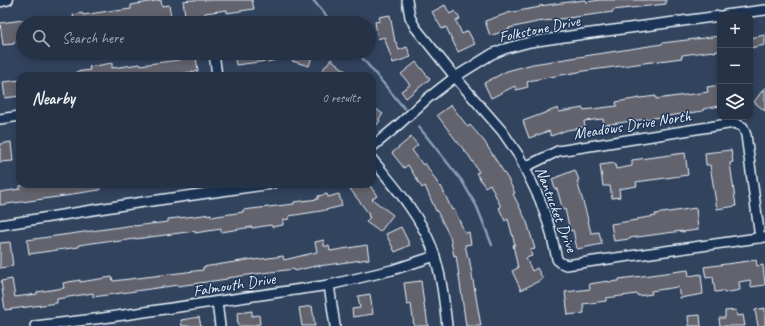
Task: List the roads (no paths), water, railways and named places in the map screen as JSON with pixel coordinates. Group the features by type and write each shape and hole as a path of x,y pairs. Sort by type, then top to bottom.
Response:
{"street":[{"path":"0,2 8,0"},
{"name":"Nantucket Drive","path":"407,0 410,17 415,27 455,77 502,131 526,167 543,207 559,262 566,265 762,237"},
{"path":"749,12 765,10"},
{"name":"Folkstone Drive","path":"376,144 428,98 455,77 492,54 504,49 530,42 717,16"},
{"path":"215,60 216,72"},
{"path":"0,119 16,117"},
{"name":"Meadows Drive North","path":"526,167 558,151 734,123 743,127 746,135 762,237"},
{"path":"376,164 414,213 430,244 435,256 443,290 447,326"},
{"path":"0,225 130,204 244,188"},
{"name":"Falmouth Drive","path":"35,326 104,322 217,302 329,285 392,270 435,256"},
{"path":"329,285 335,326"},
{"path":"217,302 220,326"}],"waterway":[{"path":"313,0 326,16"},
{"path":"364,60 374,72"},
{"path":"376,75 404,108"},
{"path":"419,127 462,181 477,207 492,245"}]}
